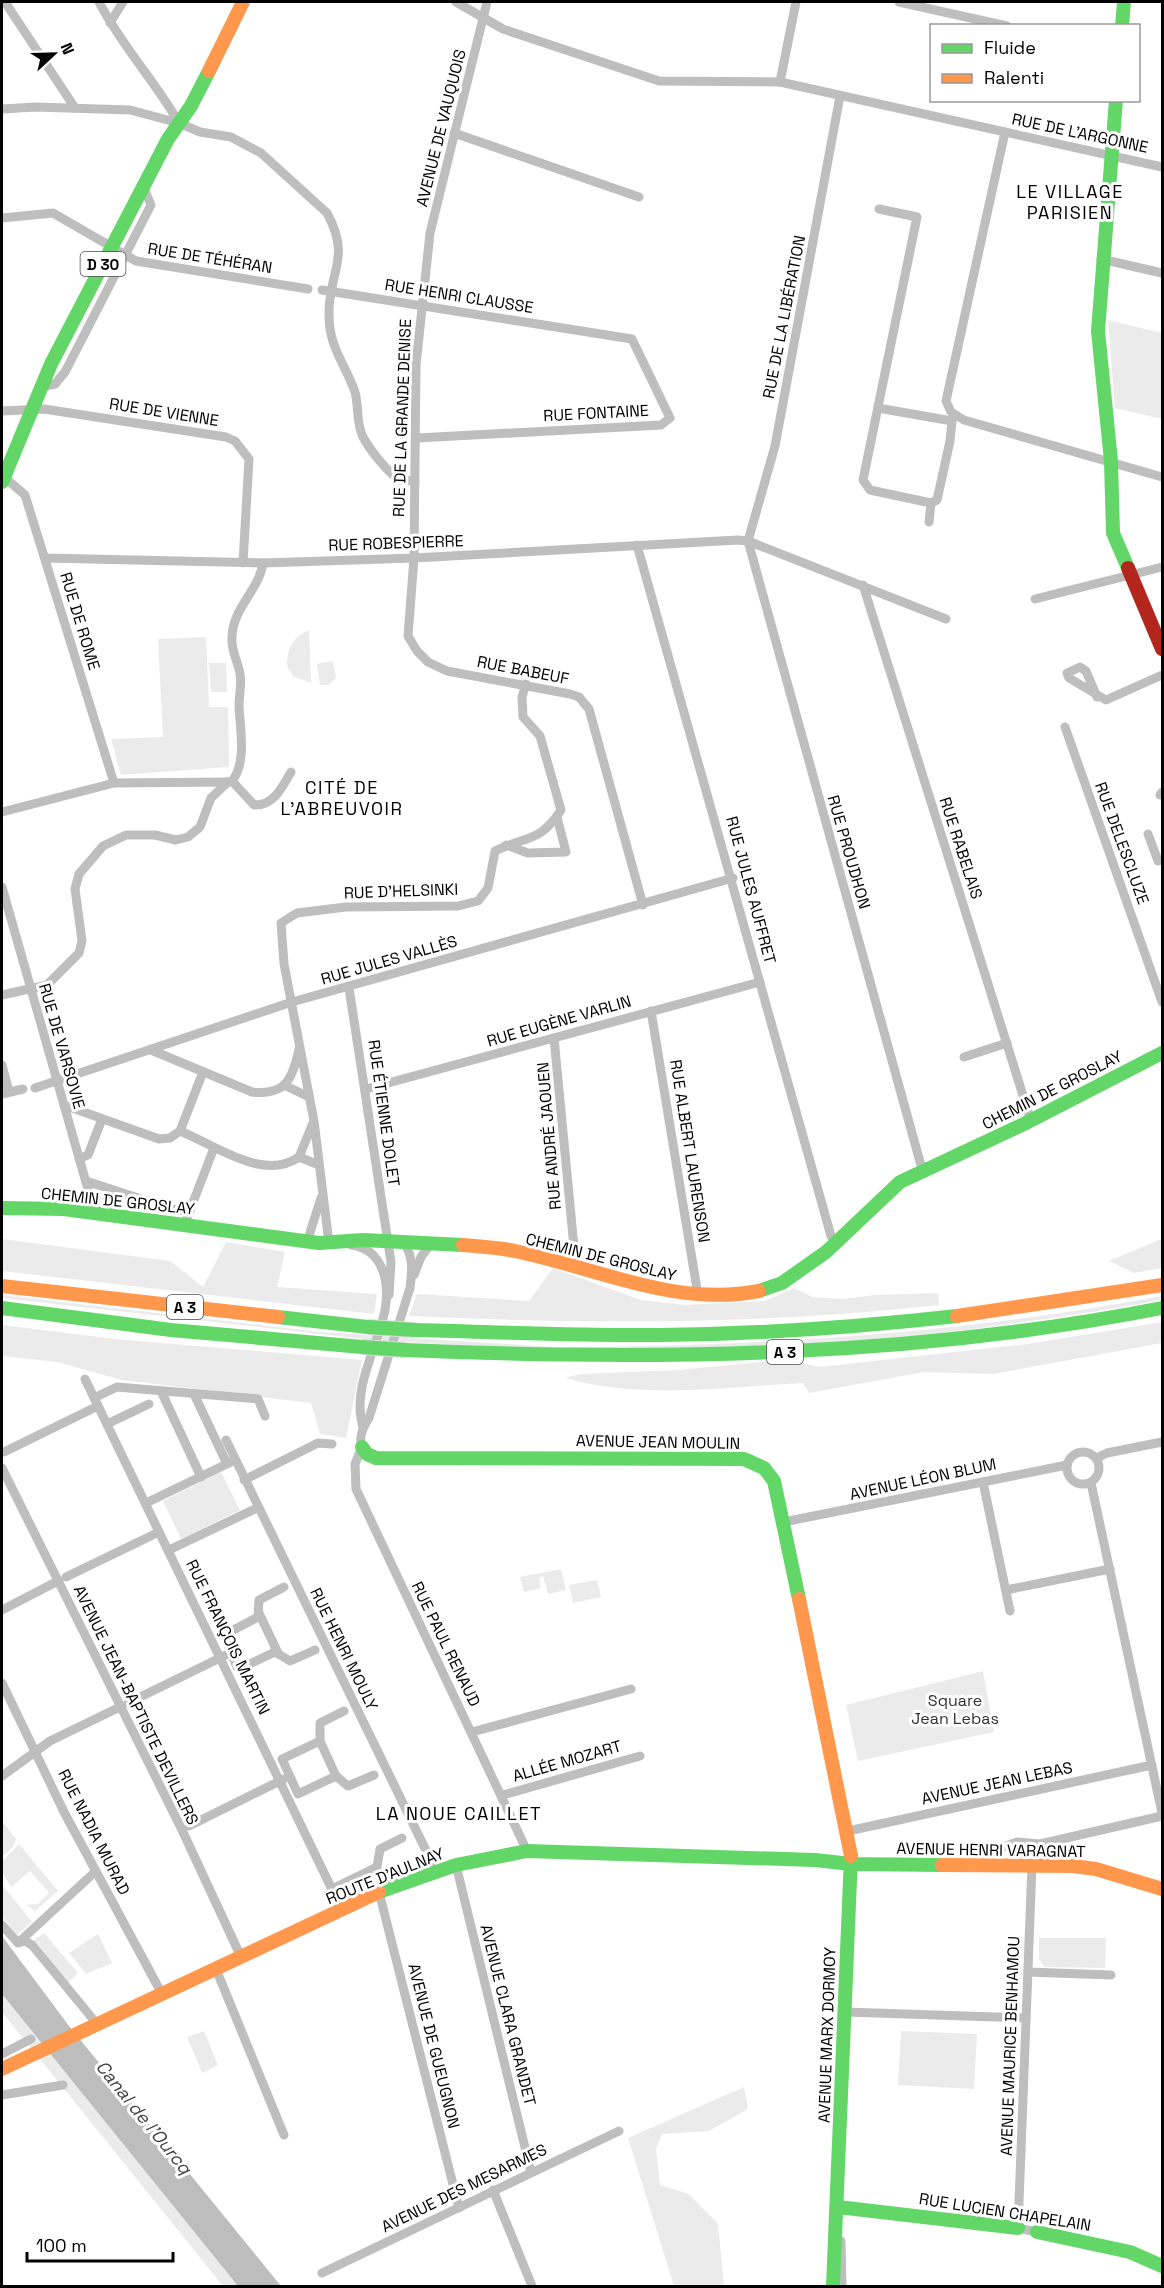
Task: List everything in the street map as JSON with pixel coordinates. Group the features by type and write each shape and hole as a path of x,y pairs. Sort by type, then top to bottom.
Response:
{"main road":[{"name":"D 30","path":"3,479 41,387 111,247 181,121 243,2"},
{"path":"1122,24 1124,2"},
{"path":"1116,102 1101,260 1098,331 1110,461 1113,532 1162,649"},
{"name":"CHEMIN DE GROSLAY","path":"2,1208 64,1209 95,1214 186,1217 307,1242 363,1240 388,1243 432,1242 504,1249 665,1292 699,1295 769,1289 796,1273 835,1242 890,1189 922,1169 1031,1121 1162,1053"},
{"name":"A 3","path":"2,1286 369,1327 661,1335 784,1330 974,1314 1162,1285"},
{"name":"A 3","path":"2,1308 206,1334 405,1350 514,1355 780,1352 1011,1333 1162,1308"},
{"name":"AVENUE JEAN MOULIN","path":"362,1447 366,1454 376,1458 744,1459 764,1467 774,1481 784,1522 848,1831 851,1864"},
{"name":"ROUTE D'AULNAY","path":"8,2066 379,1893 456,1865 527,1851 815,1860 851,1864"},
{"name":"AVENUE HENRI VARAGNAT","path":"851,1864 985,1864 1096,1869 1162,1889"},
{"name":"AVENUE MARX DORMOY","path":"833,2286 851,1864"},
{"name":"RUE LUCIEN CHAPELAIN","path":"838,2207 1018,2228"},
{"name":"RUE LUCIEN CHAPELAIN","path":"1037,2232 1130,2252 1162,2266"}],"street":[{"path":"5,2 75,108"},
{"path":"99,2 110,23 181,121"},
{"path":"110,23 123,2"},
{"name":"RUE DE L'ARGONNE","path":"456,2 483,20 503,29 659,81 780,82 1162,167"},
{"name":"AVENUE DE VAUQUOIS","path":"429,243 487,2"},
{"path":"780,82 796,2"},
{"path":"899,2 997,24"},
{"name":"RUE DE LA LIBÉRATION","path":"748,541 775,446 840,96"},
{"path":"2,109 130,110 181,121 200,132 231,137 261,153 327,213 339,243 337,275 332,291 329,316 332,343 355,392 362,435 394,476 401,480 415,481"},
{"path":"879,209 917,217 862,480 870,490 931,503 937,500 950,441 953,416 946,401 947,390 1005,132"},
{"path":"454,133 639,197"},
{"path":"41,387 55,384 65,372 151,205 143,186"},
{"name":"RUE DE TÉHÉRAN","path":"2,218 53,213 136,261 308,289"},
{"name":"RUE DE LA GRANDE DENISE","path":"414,558 416,365 429,243"},
{"path":"1101,260 1162,273"},
{"path":"322,290 332,291"},
{"name":"RUE HENRI CLAUSSE","path":"332,291 580,331"},
{"name":"RUE FONTAINE","path":"417,438 661,425 670,418 632,339 580,331"},
{"name":"RUE DE VIENNE","path":"2,411 32,408 226,437 235,441 249,459 243,563"},
{"path":"878,408 953,416 1162,477"},
{"name":"RUE DE ROME","path":"3,479 26,495 114,783"},
{"path":"928,522 931,503"},
{"path":"748,541 946,619"},
{"name":"RUE ROBESPIERRE","path":"45,558 263,563 414,558 748,541"},
{"name":"RUE PROUDHON","path":"748,541 922,1169"},
{"name":"RUE JULES AUFFRET","path":"637,545 733,878 831,1236 835,1242"},
{"name":"RUE BABEUF","path":"414,558 408,636 417,651 428,662 447,671 570,694 579,698 589,709 643,905"},
{"path":"2,995 47,985 79,952 82,941 75,902 77,881 79,874 96,852 126,835 155,836 176,840 188,837 200,827 211,798 237,774 242,732 240,677 231,639 234,622 262,573 263,563"},
{"path":"1035,599 1162,567"},
{"name":"RUE RABELAIS","path":"863,585 1031,1121"},
{"path":"1097,697 1110,699 1162,675"},
{"path":"506,845 539,835 550,828 561,810 540,736 523,717 522,697 526,684"},
{"name":"RUE DELESCLUZE","path":"1065,727 1162,1002"},
{"path":"2,812 114,783 230,782 254,805 260,805 272,800 291,772"},
{"path":"506,845 528,853 566,852 557,817"},
{"path":"1148,834 1158,861 1162,860"},
{"name":"RUE D'HELSINKI","path":"292,1002 284,964 281,923 297,913 346,907 458,906 478,901 488,888 495,851 506,845"},
{"name":"RUE JULES VALLÈS","path":"35,1088 292,1002 349,988 733,878"},
{"name":"RUE DE VARSOVIE","path":"2,887 95,1214"},
{"name":"RUE EUGÈNE VARLIN","path":"366,1089 760,982"},
{"name":"RUE ÉTIENNE DOLET","path":"349,988 388,1243 391,1285 386,1309"},
{"path":"292,1002 314,1122 329,1243 363,1247 374,1253 385,1277 386,1309"},
{"name":"RUE ALBERT LAURENSON","path":"651,1011 699,1295"},
{"name":"RUE ANDRÉ JAOUEN","path":"554,1038 576,1268"},
{"path":"964,1057 1007,1043"},
{"path":"151,1050 252,1092 270,1092 291,1080 300,1044"},
{"path":"2,1065 5,1093 23,1089"},
{"path":"64,1105 159,1139 170,1138 180,1131 203,1072"},
{"path":"284,1085 309,1097"},
{"path":"80,1159 88,1155 102,1119"},
{"path":"180,1131 213,1148 266,1166 279,1166 299,1157 314,1122"},
{"path":"86,1181 172,1209 186,1217 198,1195 213,1148"},
{"path":"299,1157 319,1165"},
{"path":"307,1242 322,1192"},
{"path":"363,1427 369,1418 421,1257 432,1242"},
{"path":"404,1243 410,1253 412,1268 410,1288"},
{"name":"RUE PAUL RENAUD","path":"386,1309 367,1371 359,1415 363,1427 360,1441 362,1447 355,1464 356,1493 527,1851"},
{"name":"RUE FRANÇOIS MARTIN","path":"85,1379 159,1532 225,1655 280,1781 342,1910"},
{"path":"4,1452 96,1402 117,1387 258,1399 265,1416"},
{"path":"161,1391 201,1477"},
{"path":"146,1503 231,1462 194,1394"},
{"path":"107,1424 149,1404"},
{"name":"RUE HENRI MOULY","path":"226,1440 231,1462 244,1480 436,1871"},
{"name":"AVENUE LÉON BLUM","path":"784,1522 1067,1465 1072,1455 1082,1451 1097,1458 1107,1453 1162,1442"},
{"path":"244,1480 318,1443 332,1444"},
{"path":"985,1864 990,1852 1017,1842 1040,1844 1162,1815 1091,1483 1100,1469 1097,1458"},
{"path":"1067,1465 1071,1480 1080,1484 1091,1483"},
{"name":"AVENUE JEAN-BAPTISTE DEVILLERS","path":"2,1468 62,1579 124,1705 241,1957"},
{"path":"983,1482 1010,1611"},
{"path":"169,1550 257,1508"},
{"path":"2,1610 159,1532"},
{"path":"1006,1590 1110,1569"},
{"path":"284,1587 259,1600 259,1613 278,1653 290,1661 315,1650"},
{"path":"259,1613 258,1617 224,1635 225,1655 241,1668 272,1653 278,1653"},
{"path":"2,1776 50,1741 225,1655"},
{"name":"RUE NADIA MURAD","path":"2,1683 64,1812 162,1994"},
{"path":"472,1732 631,1689"},
{"path":"344,1711 320,1723 320,1741 336,1776 348,1786 374,1775"},
{"path":"320,1741 282,1759 298,1794 336,1776"},
{"name":"ALLÉE MOZART","path":"502,1795 640,1756"},
{"name":"AVENUE JEAN LEBAS","path":"848,1831 1152,1765"},
{"path":"189,1826 290,1776"},
{"path":"332,1889 377,1867 380,1849 402,1838"},
{"name":"AVENUE CLARA GRANDET","path":"456,1865 531,2172"},
{"name":"AVENUE MAURICE BENHAMOU","path":"1018,2228 1032,1865"},
{"path":"18,1943 96,1871"},
{"name":"AVENUE DE GUEUGNON","path":"379,1893 459,2208"},
{"path":"2,1925 18,1943"},
{"path":"18,1943 25,1941 32,1945 97,2024"},
{"path":"216,1969 284,2135"},
{"path":"1028,1972 1111,1975"},
{"path":"845,2012 1026,2018"},
{"path":"2,2054 31,2039"},
{"path":"2,2095 63,2085"},
{"name":"AVENUE DES MESARMES","path":"322,2273 618,2130"},
{"path":"493,2190 532,2286"},
{"name":"AVENUE MARX DORMOY","path":"838,2207 842,2286"},
{"name":"RUE LUCIEN CHAPELAIN","path":"1018,2228 1037,2232"}],"green space":[{"path":"1108,320 1162,333 1162,419 1115,408"},
{"path":"309,630 311,683 293,676 287,666 292,644 298,636"},
{"path":"206,637 209,707 228,707 229,767 121,775 111,739 163,737 158,639"},
{"path":"333,661 336,678 328,685 320,685 317,664"},
{"path":"209,663 226,663 227,692 211,692"},
{"path":"2,1239 170,1261 203,1287 226,1242 285,1252 277,1287 377,1294 374,1314 2,1271"},
{"path":"1162,1240 1162,1268 1134,1273 1109,1261"},
{"path":"553,1268 641,1300 685,1305 765,1301 794,1288 812,1297 842,1299 875,1295 938,1293 939,1305 873,1312 674,1321 409,1316 417,1294 529,1301"},
{"path":"2,1295 320,1332 553,1347 553,1350 381,1341 2,1298"},
{"path":"1162,1296 1162,1300 1106,1310 881,1339 767,1347 569,1350 569,1347 718,1344 867,1335 1015,1319"},
{"path":"1162,1322 1162,1343 993,1374 924,1372 809,1393 803,1383 653,1390 594,1385 565,1378 580,1374 679,1370 781,1360 820,1367 1028,1344"},
{"path":"2,1325 115,1339 362,1360 346,1438 320,1434 311,1403 122,1380 57,1362 2,1356"},
{"path":"221,1472 240,1510 181,1539 163,1501"},
{"path":"561,1569 566,1590 548,1594 543,1576 539,1578 541,1588 524,1592 520,1577"},
{"path":"597,1580 601,1597 573,1603 569,1585"},
{"name":"Square Jean Lebas","path":"983,1671 994,1732 858,1761 846,1705"},
{"path":"3,1822 16,1839 13,1847 2,1857"},
{"path":"19,1844 58,1891 35,1911 27,1905 38,1904 49,1893 30,1871 11,1887 2,1872 2,1861"},
{"path":"2,1884 32,1922 17,1935 2,1916"},
{"path":"44,1933 78,1973 68,1983 34,1940"},
{"path":"98,1934 112,1963 86,1974 69,1953"},
{"path":"1039,1938 1106,1938 1105,1968 1045,1967 1039,1959"},
{"path":"2,1994 238,2286 223,2286 2,2012"},
{"path":"204,2031 218,2065 202,2073 187,2037"},
{"path":"901,2031 977,2034 974,2089 898,2085"},
{"path":"744,2087 748,2109 709,2131 662,2134 656,2149 660,2185 689,2194 718,2224 724,2286 674,2286 628,2138"}],"shaded area":[{"path":"2,1936 69,2026 281,2286 238,2286 2,1994"}],"traffic: fast":[{"path":"1122,24 1124,2"},
{"path":"2,482 51,364 168,139 191,106 209,71"},
{"path":"1116,102 1098,331 1111,461 1113,533 1128,568"},
{"path":"759,1291 782,1283 826,1252 900,1182 1024,1124 1162,1053"},
{"path":"2,1208 64,1209 319,1243 363,1240 463,1245"},
{"path":"2,1308 171,1330 362,1347"},
{"path":"405,1350 595,1355 785,1352 974,1337 1162,1308"},
{"path":"415,1330 600,1335 698,1334 809,1329 957,1316"},
{"path":"278,1317 368,1327"},
{"path":"368,1327 415,1330"},
{"path":"362,1347 405,1350"},
{"path":"362,1447 367,1454 376,1458 744,1459 764,1468 774,1481 799,1599"},
{"path":"379,1892 456,1865 527,1851 815,1860 851,1864 942,1865"},
{"path":"833,2286 851,1856"},
{"path":"838,2207 1018,2228"},
{"path":"1037,2232 1130,2252 1162,2266"}],"traffic: slow":[{"path":"209,71 243,2"},
{"path":"463,1245 504,1249 630,1282 694,1294 726,1295 759,1291"},
{"path":"957,1316 1162,1285"},
{"path":"2,1286 278,1317"},
{"path":"799,1599 851,1856"},
{"path":"942,1865 1073,1866 1096,1869 1162,1889"},
{"path":"2,2069 379,1892"}],"traffic: jam":[{"path":"1128,568 1162,649"}],"district":[{"name":"LE VILLAGE PARISIEN","path":"1070,201"},
{"name":"CITÉ DE L'ABREUVOIR","path":"342,797"},
{"name":"LA NOUE CAILLET","path":"459,1813"}],"water label":[{"name":"Canal de l'Ourcq","path":"144,2117"}]}
